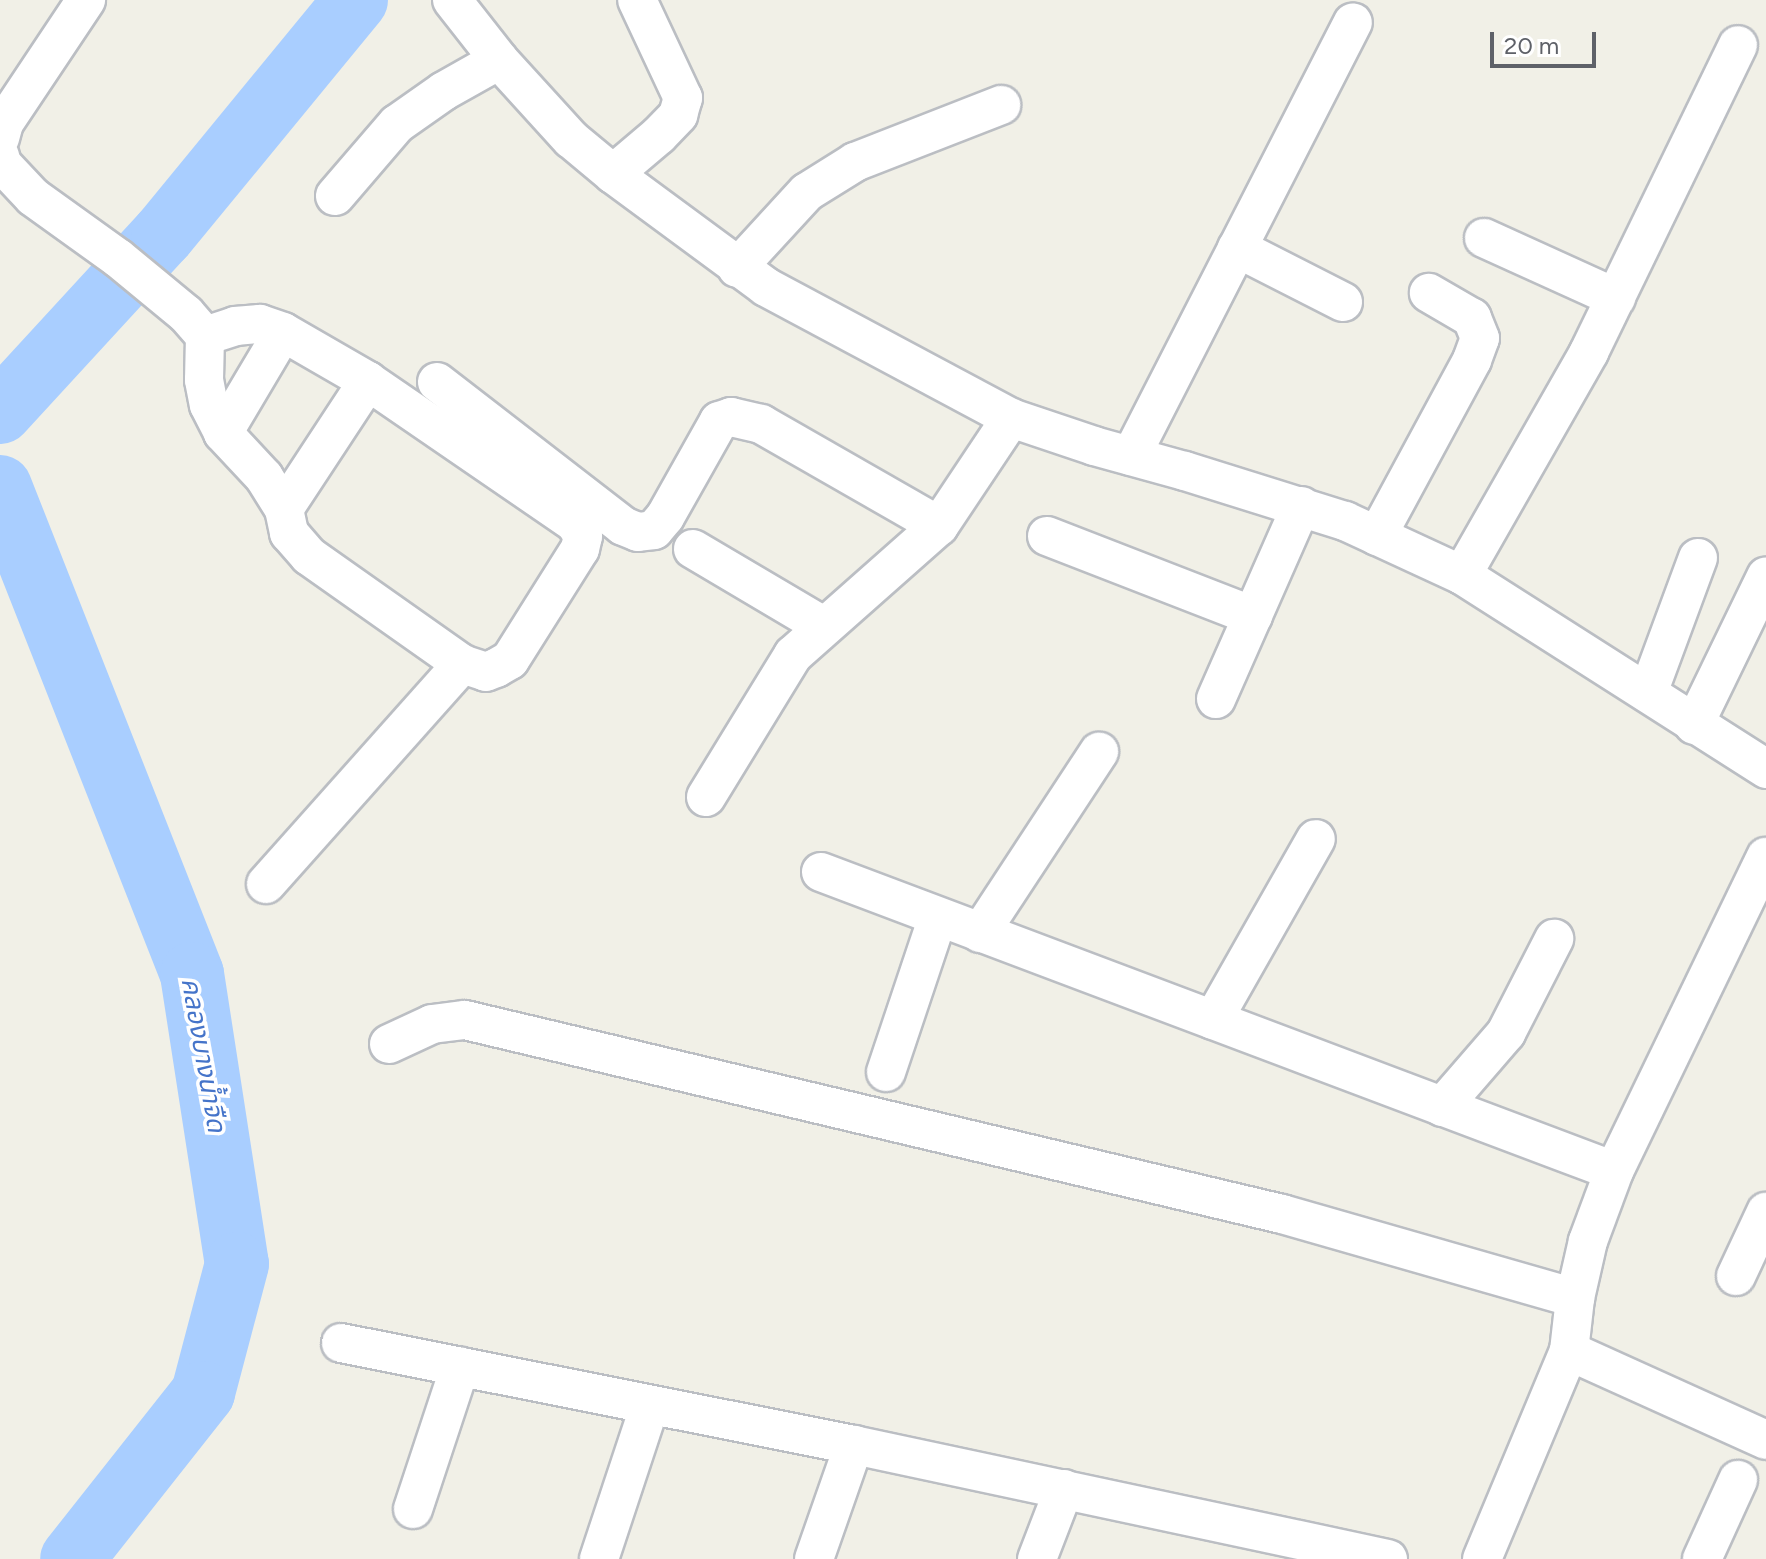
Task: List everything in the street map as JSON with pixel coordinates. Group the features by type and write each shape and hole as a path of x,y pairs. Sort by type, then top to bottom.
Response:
{"street":[{"path":"0,138 4,123 86,0"},
{"path":"452,0 499,60 571,139 737,268 1011,418 1301,506 1462,575 1766,769"},
{"path":"613,174 678,115 683,98 637,0"},
{"path":"1131,456 1353,22"},
{"path":"1462,575 1589,352 1738,45"},
{"path":"335,196 397,124 444,91 499,60"},
{"path":"737,268 807,192 855,162 1001,105"},
{"path":"0,156 2,164 33,197 118,258 196,325 260,324 283,332 368,381 575,523 583,536 580,549 510,660 486,672 462,664 309,556 289,533 284,509 264,477 223,433 209,405 196,325"},
{"path":"1484,238 1616,298"},
{"path":"1237,248 1343,302"},
{"path":"1377,536 1472,360 1480,338 1472,318 1429,293"},
{"path":"223,433 283,332"},
{"path":"284,509 368,381"},
{"path":"437,382 623,526 638,532 654,530 665,517 719,421 731,417 761,424 939,526"},
{"path":"706,797 793,655 939,526 1011,418"},
{"path":"1216,699 1301,506"},
{"path":"1047,536 1253,616"},
{"path":"693,549 823,626"},
{"path":"1648,693 1698,558"},
{"path":"1694,725 1766,577"},
{"path":"266,884 462,664"},
{"path":"980,933 1099,752"},
{"path":"1213,1020 1316,839"},
{"path":"1482,1559 1569,1351 1575,1298 1588,1241 1614,1171 1766,857"},
{"path":"821,872 1614,1171"},
{"path":"886,1072 938,917"},
{"path":"1442,1107 1506,1033 1554,939"},
{"path":"389,1044 432,1024 465,1020 1282,1214 1575,1298"},
{"path":"1736,1276 1766,1212"},
{"path":"341,1343 1064,1489 1258,1546 1388,1559"},
{"path":"1569,1351 1766,1440"},
{"path":"413,1509 460,1367"},
{"path":"599,1559 650,1405"},
{"path":"814,1559 854,1445"},
{"path":"1702,1559 1738,1480"},
{"path":"1037,1559 1064,1489"}],"waterway":[{"path":"0,412 163,235 356,0"},
{"name":"คลองบางน้ำจืด","path":"0,487 192,974 237,1264 203,1393 72,1559"}]}
